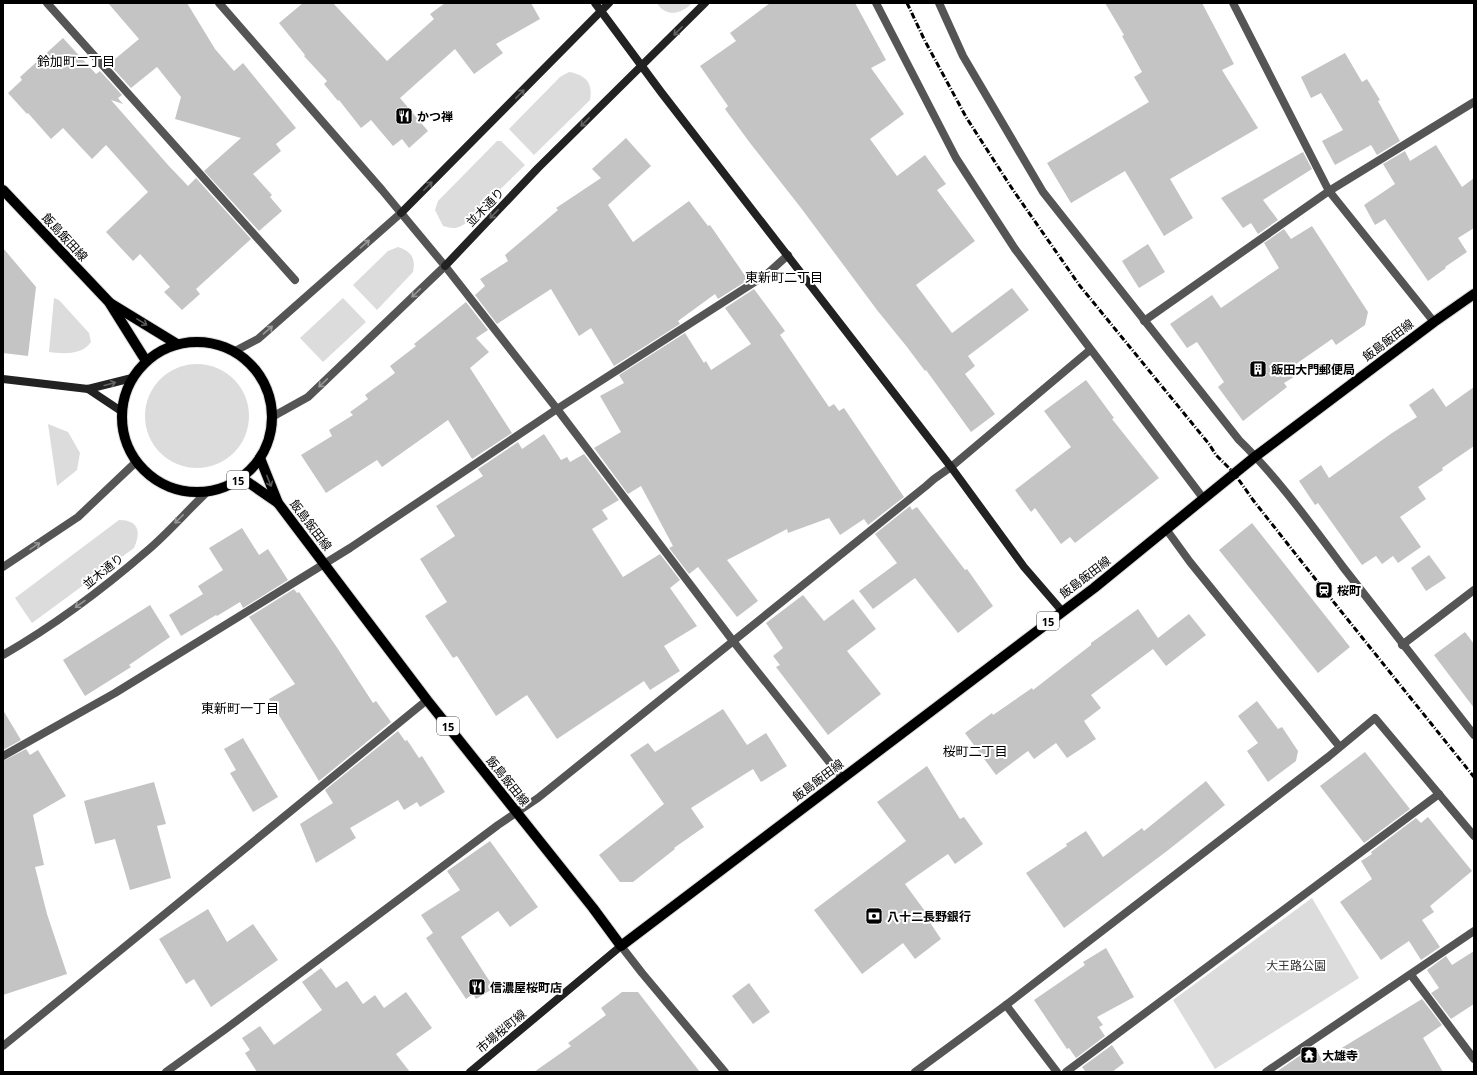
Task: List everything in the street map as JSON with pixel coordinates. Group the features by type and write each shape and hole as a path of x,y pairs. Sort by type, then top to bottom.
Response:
{"main road":[{"name":"飯島飯田線","path":"3,190 109,302 146,361"},
{"name":"飯島飯田線","path":"242,478 278,504 427,700 593,908 621,946 1094,588 1256,456 1434,322 1474,294"},
{"name":"飯島飯田線","path":"109,302 177,344"},
{"name":"15","path":"192,341 206,342 221,345 235,351 250,363 262,379 270,397 272,417 270,438 260,458 252,469 242,478 231,485 207,492 190,492 175,489 160,483 136,462 127,446 122,429 121,411 125,394 132,378 146,361 160,350 177,344 192,341"},
{"name":"飯島飯田線","path":"260,458 278,504"}],"street":[{"path":"47,3 295,280"},
{"path":"219,3 445,266 557,409 733,641 842,778"},
{"path":"594,3 951,466 1024,567 1062,611"},
{"path":"235,351 258,339 401,213 609,3"},
{"name":"並木通り","path":"272,417 308,397 445,266 538,168 705,3"},
{"path":"876,3 956,158 1015,249 1203,498"},
{"path":"939,3 963,56 1043,192 1239,440 1256,456 1278,482 1402,645 1474,735"},
{"path":"1233,3 1329,191 1434,322"},
{"path":"1144,321 1329,191 1474,102"},
{"path":"3,756 115,693 357,543 557,409 767,274 788,255"},
{"path":"166,1072 538,798 951,466 1090,350"},
{"path":"3,379 88,390 132,378"},
{"path":"88,390 121,411"},
{"path":"3,567 78,517 136,462"},
{"name":"並木通り","path":"3,655 34,637 86,600 148,550 207,492"},
{"path":"1166,529 1190,562 1340,746"},
{"path":"1402,645 1474,590"},
{"path":"3,1046 427,700"},
{"path":"915,1072 1006,1005 1328,757 1375,718 1474,836"},
{"path":"1066,1072 1439,794"},
{"path":"1266,1072 1474,931"},
{"path":"621,946 725,1072"},
{"name":"市場桜町線","path":"470,1072 621,946"},
{"path":"1411,974 1474,1059"},
{"path":"1006,1005 1058,1072"}],"green space":[{"path":"657,3 692,3 684,10 674,13 665,11"},
{"path":"569,72 580,75 587,81 591,94 590,100 534,155 509,129 560,77"},
{"path":"497,141 501,141 525,165 466,223 455,228 443,226 435,210 438,201"},
{"path":"398,247 412,256 414,263 413,272 377,310 353,285 388,251"},
{"path":"54,298 59,300 89,333 91,342 83,349 72,353 49,352"},
{"path":"343,298 366,322 323,362 300,338"},
{"path":"197,364 217,368 234,379 245,396 249,416 245,436 234,453 217,464 197,468 177,464 160,453 149,436 145,416 149,396 160,379 177,368"},
{"path":"48,424 68,432 80,453 77,470 57,486"},
{"path":"119,520 131,522 137,528 138,532 134,548 32,623 15,598"},
{"name":"大王路公園","path":"1312,898 1359,978 1215,1069 1173,1000"}],"building":[{"path":"108,3 187,3 215,49 234,71 243,63 296,128 276,144 281,151 253,174 272,195 270,197 282,211 259,231 204,171 241,138 175,119 181,97 157,67 131,88 109,64 139,39"},
{"path":"303,3 333,3 387,61 434,19 430,14 445,3 531,3 540,19 496,44 503,53 474,74 455,49 400,98 428,131 409,148 402,139 393,146 371,120 361,128 324,84 327,81 304,56 305,55 279,23"},
{"path":"770,3 855,3 886,60 871,68 904,114 870,139 897,176 925,155 946,184 937,190 975,241 916,285 952,333 1012,288 1029,310 968,356 975,366 965,374 995,414 971,432 926,370 925,371 877,310 801,208 750,143 725,109 728,106 700,66 736,41 730,33"},
{"path":"1105,3 1202,3 1234,64 1222,70 1258,128 1170,179 1193,218 1164,236 1125,171 1071,203 1047,163 1149,102 1134,77 1142,72 1122,36 1124,35"},
{"path":"63,38 96,74 100,71 122,95 118,98 123,104 111,100 168,165 188,186 196,178 251,239 196,289 200,294 182,310 164,292 170,287 140,254 133,261 106,232 148,192 106,145 92,159 63,128 51,139 8,93 22,80 20,77"},
{"path":"1345,53 1362,82 1367,79 1380,100 1378,101 1400,141 1377,155 1371,145 1335,165 1322,141 1343,130 1321,93 1311,98 1301,77"},
{"path":"626,138 651,166 608,205 633,242 689,201 708,226 710,225 748,280 718,299 715,294 678,321 680,324 614,366 591,328 579,336 551,289 497,324 475,295 485,286 480,279 508,261 505,255 558,210 556,208 601,178 592,169"},
{"path":"1436,145 1462,187 1474,178 1474,228 1458,238 1467,252 1428,281 1385,219 1375,225 1364,205 1395,184 1383,164 1405,151 1410,161"},
{"path":"1303,152 1312,169 1263,200 1278,220 1258,234 1251,223 1243,228 1221,198"},
{"path":"1312,226 1368,312 1365,325 1336,345 1332,339 1296,364 1302,372 1284,383 1287,387 1243,421 1218,387 1224,382 1197,342 1187,348 1170,324 1212,295 1221,308 1279,268 1264,243 1284,229 1291,239"},
{"path":"1148,244 1165,272 1139,288 1122,261"},
{"path":"3,248 36,287 28,356 3,353"},
{"path":"754,289 785,331 780,335 829,407 834,404 839,411 844,408 904,497 868,525 864,519 840,535 829,518 788,533 787,529 727,560 758,601 737,617 698,567 689,574 669,548 673,546 641,486 628,494 594,448 621,432 600,396 624,383 619,375 685,333 704,363 706,361 711,370 751,344 725,308"},
{"path":"466,302 488,330 476,338 489,352 470,368 512,433 472,459 448,420 382,467 377,460 326,493 301,455 332,436 329,430 353,415 350,412 368,399 365,395 395,373 390,366 416,346 414,344"},
{"path":"1086,380 1114,418 1112,419 1159,478 1075,543 1070,537 1061,544 1035,508 1031,512 1015,490 1071,447 1044,411"},
{"path":"1474,387 1474,446 1418,487 1426,499 1400,517 1421,547 1398,563 1393,556 1382,564 1376,556 1362,565 1318,503 1315,505 1299,481 1321,465 1329,478 1417,417 1409,405 1433,388 1446,407"},
{"path":"544,434 561,460 567,457 570,462 584,454 619,500 602,510 608,519 592,529 623,577 660,554 680,580 670,588 697,626 664,646 680,671 650,690 644,681 557,739 527,695 496,716 457,656 453,658 425,616 447,602 420,559 455,536 436,506 483,476 478,469 518,442 522,449"},
{"path":"910,506 912,510 917,507 965,570 967,569 993,606 958,633 915,578 873,609 859,591 897,563 875,534"},
{"path":"1252,523 1350,647 1318,673 1219,550"},
{"path":"242,528 259,555 268,549 288,580 243,608 240,602 181,636 169,615 203,594 198,586 223,570 209,548"},
{"path":"1429,555 1446,578 1426,591 1411,568"},
{"path":"294,589 297,593 299,592 373,703 376,701 391,722 319,781 269,699 295,684 249,617"},
{"path":"803,595 824,621 853,599 876,629 847,651 881,694 828,735 776,667 780,665 773,656 783,648 766,623"},
{"path":"150,605 170,637 129,665 131,667 85,696 63,660"},
{"path":"1138,609 1158,638 1189,614 1206,635 1166,666 1153,649 1091,695 1101,708 1084,721 1096,739 1067,758 1056,743 1034,759 1028,751 996,775 965,733 992,713 993,715 1032,688 1033,690 1091,645 1091,643"},
{"path":"1465,632 1474,644 1474,708 1434,655"},
{"path":"1257,701 1278,729 1282,727 1298,751 1296,761 1268,782 1247,751 1258,743 1238,716"},
{"path":"723,709 747,745 766,733 787,766 761,782 753,769 691,808 704,827 674,848 675,849 633,882 620,882 599,855 664,804 630,755 648,743 655,752"},
{"path":"3,710 21,740 3,750"},
{"path":"398,731 405,741 407,740 419,758 422,756 445,792 420,807 417,802 404,810 398,800 350,828 356,838 316,863 300,824 333,803 325,790"},
{"path":"243,738 278,797 253,812 230,773 236,770 224,749"},
{"path":"26,749 30,755 38,750 66,796 33,815 44,865 35,867 47,914 67,974 3,995 3,761"},
{"path":"1365,752 1410,809 1364,843 1320,786"},
{"path":"927,766 960,819 964,817 983,844 955,864 948,854 905,884 933,922 931,924 941,939 915,959 903,943 862,974 814,910 906,841 877,802"},
{"path":"1206,781 1225,805 1167,851 1064,928 1026,873 1067,846 1066,844 1086,831 1103,857 1142,828 1144,831"},
{"path":"154,782 166,824 157,826 171,878 130,890 115,839 95,844 84,801"},
{"path":"1428,817 1472,871 1430,906 1434,912 1422,920 1440,947 1421,960 1409,941 1381,960 1340,902 1372,879 1361,861 1372,854 1371,852 1416,818 1421,823"},
{"path":"490,841 538,907 510,927 498,911 461,937 494,988 476,999 473,994 466,999 426,938 433,933 421,915 460,890 447,871"},
{"path":"208,909 227,942 253,924 278,960 211,1007 194,979 186,984 159,939"},
{"path":"1106,948 1134,997 1097,1017 1103,1025 1099,1027 1105,1036 1076,1058 1069,1048 1067,1049 1034,1000 1085,965 1083,962"},
{"path":"1474,951 1474,1004 1451,1019 1431,993 1439,988 1427,970 1446,956 1452,965"},
{"path":"321,968 336,988 347,981 363,1004 375,995 384,1008 406,992 432,1028 396,1054 410,1072 257,1072 245,1053 250,1050 242,1038 260,1026 274,1045 322,1010 302,982"},
{"path":"749,983 770,1012 753,1024 732,996"},
{"path":"622,992 638,992 700,1072 534,1072 571,1046 568,1043 606,1015 601,1008"},
{"path":"1422,999 1442,1025 1423,1038 1443,1072 1276,1072 1314,1046 1322,1060"},
{"path":"1112,1045 1124,1063 1112,1072 1086,1072 1082,1067"}],"railway":[{"path":"907,3 925,41 966,117 1013,190 1080,286 1209,444 1216,455 1234,473 1253,500 1324,590 1474,777"}],"place":[{"name":"かつ禅","path":"404,116"},
{"name":"飯田大門郵便局","path":"1258,369"},
{"name":"桜町","path":"1324,590"},
{"name":"八十二長野銀行","path":"874,916"},
{"name":"信濃屋桜町店","path":"477,987"},
{"name":"大雄寺","path":"1309,1055"}],"district":[{"name":"鈴加町二丁目","path":"76,61"},
{"name":"東新町二丁目","path":"784,277"},
{"name":"東新町一丁目","path":"240,708"},
{"name":"桜町二丁目","path":"975,751"}]}
